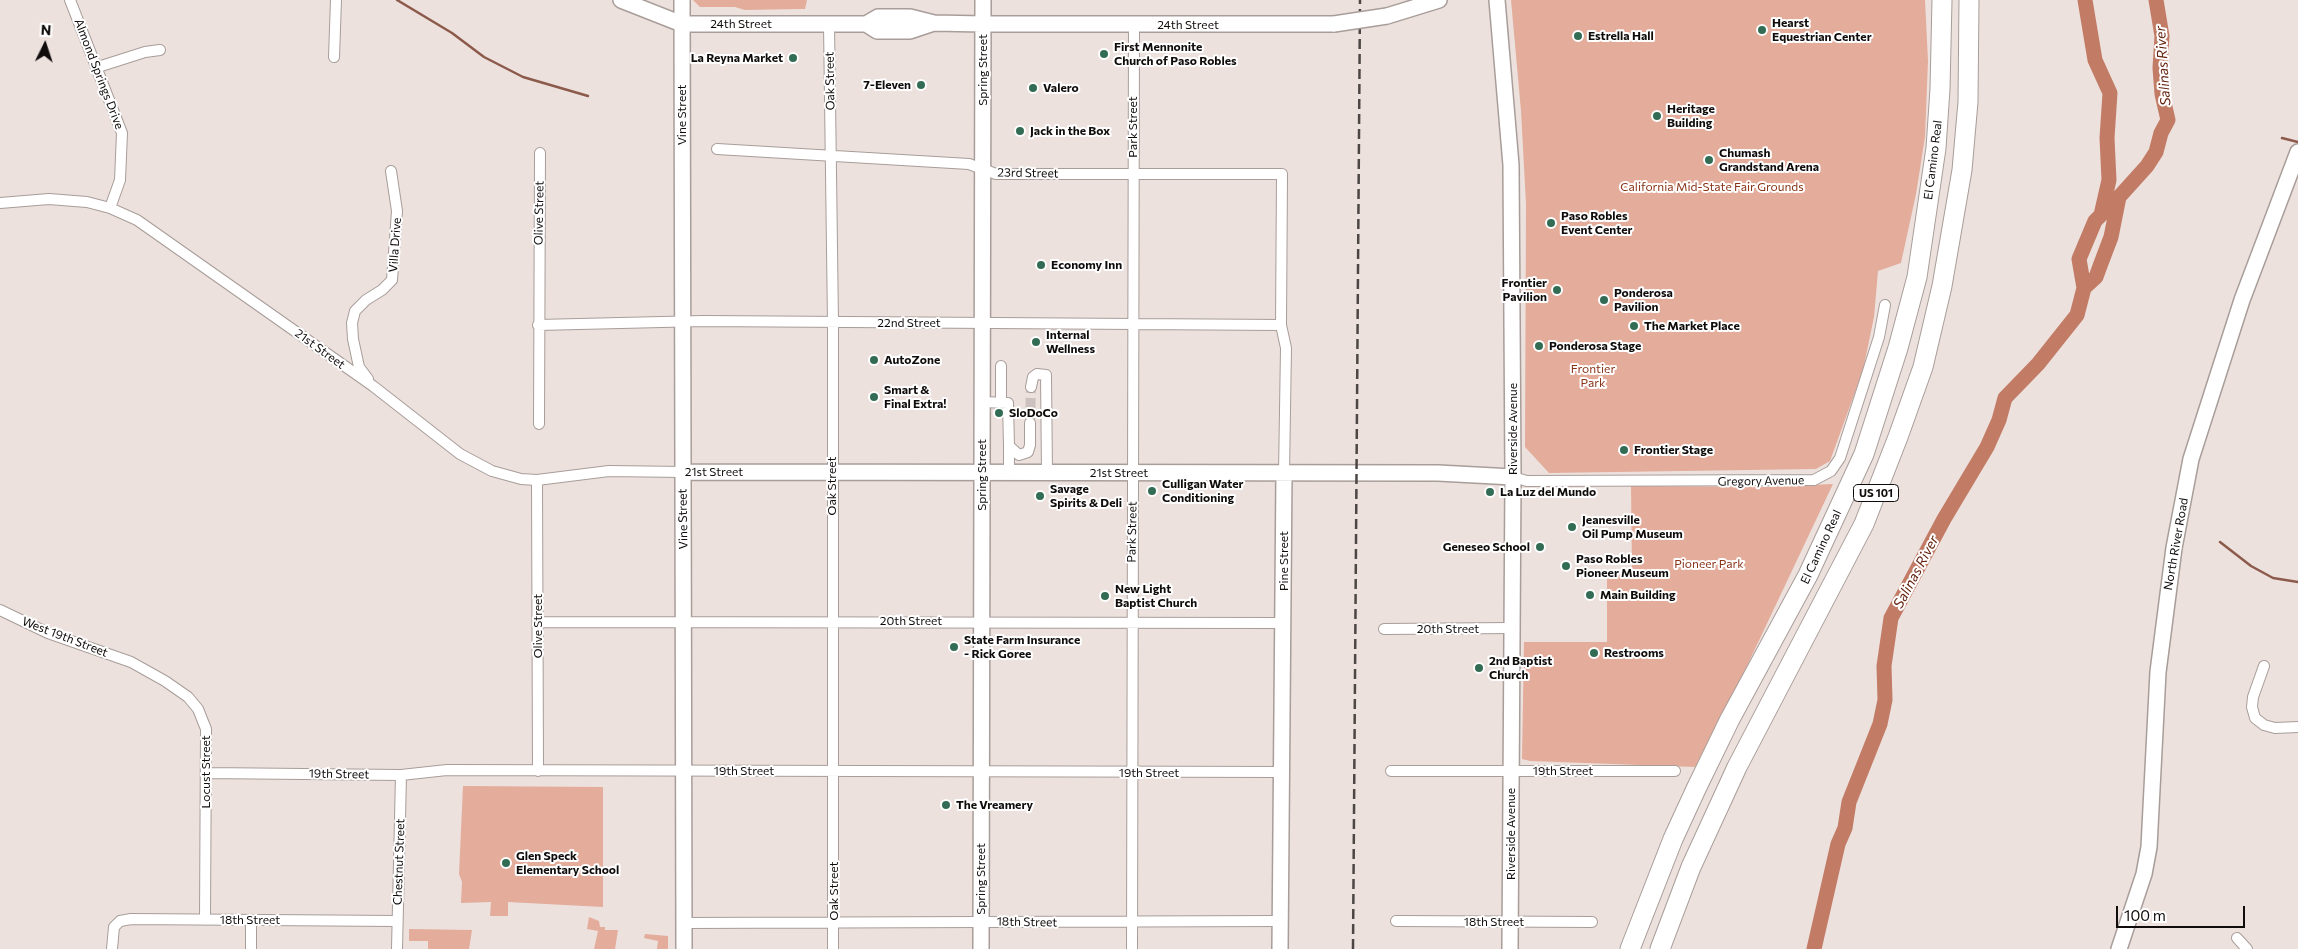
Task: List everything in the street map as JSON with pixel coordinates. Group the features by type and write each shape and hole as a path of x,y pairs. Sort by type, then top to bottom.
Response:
{"highway":[{"name":"El Camino Real","path":"1630,949 1673,839 1730,719 1808,575 1860,463 1898,348 1917,276 1936,148 1941,69 1942,0"},
{"name":"US 101","path":"1660,949 1691,867 1737,768 1864,524 1920,376 1942,286 1962,170 1968,94 1969,0"},
{"path":"1616,949 1668,830 1718,730 1730,719"}],"main road":[{"name":"24th Street","path":"621,0 682,24 866,24 876,31 910,31 934,23 1334,24 1387,16 1439,0"},
{"name":"Vine Street","path":"682,0 681,322 684,622 684,949"},
{"name":"Spring Street","path":"981,949 983,0"},
{"name":"Riverside Avenue","path":"1497,0 1511,165 1513,477 1510,949"},
{"name":"North River Road","path":"2119,949 2144,874 2149,847 2158,672 2174,548 2192,459 2242,300 2296,163 2298,152"},
{"name":"21st Street","path":"683,472 1284,473 1448,474 1513,477"},
{"name":"Pine Street","path":"1280,949 1284,473"}],"street":[{"name":"Almond Springs Drive","path":"70,0 98,67 122,133 120,180 110,208"},
{"path":"334,57 336,0"},
{"name":"Oak Street","path":"829,24 833,323 834,949"},
{"name":"Park Street","path":"1132,949 1132,173 1134,25"},
{"path":"98,67 145,52 160,50"},
{"name":"23rd Street","path":"717,150 969,164 996,174 1282,174"},
{"name":"Olive Street","path":"539,424 540,153"},
{"name":"Villa Drive","path":"372,386 359,367 352,339 352,323 355,311 392,280 397,211 391,171"},
{"name":"Pine Street","path":"1282,174 1281,325 1286,348 1284,473"},
{"name":"21st Street","path":"0,203 49,199 87,202 110,208 137,220 160,234 372,386 476,464 506,476 537,480 609,471 683,472"},
{"name":"Gregory Avenue","path":"1513,477 1527,481 1814,480 1831,471 1840,458 1879,337 1885,305"},
{"name":"22nd Street","path":"538,326 681,322 1281,325"},
{"path":"1001,366 1001,402"},
{"path":"1031,386 1033,377 1037,374 1046,375 1047,473"},
{"path":"982,402 1001,402 1009,406 1009,473"},
{"path":"1009,446 1019,456 1028,452 1030,445 1030,423"},
{"name":"Olive Street","path":"537,480 538,771"},
{"name":"West 19th Street","path":"0,610 48,633 131,662"},
{"name":"20th Street","path":"538,622 982,621 1283,623"},
{"name":"20th Street","path":"1384,629 1512,628"},
{"name":"Locust Street","path":"131,662 165,680 188,697 198,709 206,728 205,920"},
{"path":"2264,666 2252,707 2255,718 2264,725 2275,728 2298,727"},
{"name":"19th Street","path":"207,773 401,775 447,770 982,773 1281,772"},
{"name":"19th Street","path":"1391,771 1675,772"},
{"name":"Chestnut Street","path":"397,949 396,921 400,860 401,775"},
{"path":"251,920 251,949"},
{"name":"18th Street","path":"112,949 112,935 114,928 120,921 396,921"},
{"name":"18th Street","path":"684,922 1280,921"},
{"name":"18th Street","path":"1396,921 1592,922"},
{"path":"2237,938 2247,949"}],"green space":[{"path":"693,0 807,0 805,9 745,10 735,7 700,7"},
{"name":"California Mid-State Fair Grounds","path":"1511,0 1925,0 1928,61 1925,137 1916,194 1901,263 1878,271 1874,317 1863,370 1830,461 1816,469 1549,473 1525,447 1526,204 1521,111"},
{"name":"Pioneer Park","path":"1833,484 1737,687 1695,767 1530,761 1522,759 1524,642 1607,642 1607,573 1632,572 1631,486 1768,487"},
{"path":"463,786 603,787 603,907 508,902 508,916 490,916 491,902 461,903 462,882 459,874"},
{"path":"589,917 599,921 600,927 605,927 605,930 618,930 615,949 594,949 598,931 587,929"},
{"path":"409,929 472,930 469,949 428,949 428,941 409,941"},
{"path":"645,934 668,936 668,949 657,949 658,941 644,938"}],"waterway":[{"path":"397,0 452,33 484,57 523,77 588,96"},
{"name":"Salinas River","path":"1814,949 1838,844 1845,828 1849,802 1880,724 1885,700 1884,666 1891,618 1944,519 1987,447 1999,420 2005,398 2038,364 2077,315 2084,288 2079,259 2095,221 2101,215 2109,180 2107,138 2110,93 2095,60 2085,0"},
{"name":"Salinas River","path":"2084,288 2096,277 2111,237 2119,197 2147,166 2156,152 2161,133 2168,120 2162,94 2160,68 2162,36 2156,0"},
{"path":"2282,138 2298,142"},
{"path":"2220,542 2251,566 2273,578 2298,582"}],"tunnel":[{"path":"1030,423 1031,387"}],"railway":[{"path":"1353,949 1360,0"}],"place":[{"name":"Hearst Equestrian Center","path":"1762,30"},
{"name":"Estrella Hall","path":"1578,36"},
{"name":"First Mennonite Church of Paso Robles","path":"1104,54"},
{"name":"La Reyna Market","path":"793,58"},
{"name":"7-Eleven","path":"921,85"},
{"name":"Valero","path":"1033,88"},
{"name":"Heritage Building","path":"1657,116"},
{"name":"Jack in the Box","path":"1020,131"},
{"name":"Chumash Grandstand Arena","path":"1709,160"},
{"name":"Paso Robles Event Center","path":"1551,223"},
{"name":"Economy Inn","path":"1041,265"},
{"name":"Frontier Pavilion","path":"1557,290"},
{"name":"Ponderosa Pavilion","path":"1604,300"},
{"name":"The Market Place","path":"1634,326"},
{"name":"Internal Wellness","path":"1036,342"},
{"name":"Ponderosa Stage","path":"1539,346"},
{"name":"AutoZone","path":"874,360"},
{"name":"Smart & Final Extra!","path":"874,397"},
{"name":"SloDoCo","path":"999,413"},
{"name":"Frontier Stage","path":"1624,450"},
{"name":"Culligan Water Conditioning","path":"1152,491"},
{"name":"La Luz del Mundo","path":"1490,492"},
{"name":"Savage Spirits & Deli","path":"1040,496"},
{"name":"Jeanesville Oil Pump Museum","path":"1572,527"},
{"name":"Geneseo School","path":"1540,547"},
{"name":"Paso Robles Pioneer Museum","path":"1566,566"},
{"name":"Main Building","path":"1590,595"},
{"name":"New Light Baptist Church","path":"1105,596"},
{"name":"State Farm Insurance - Rick Goree","path":"954,647"},
{"name":"Restrooms","path":"1594,653"},
{"name":"2nd Baptist Church","path":"1479,668"},
{"name":"The Vreamery","path":"946,805"},
{"name":"Glen Speck Elementary School","path":"506,863"}],"park label":[{"name":"Frontier Park","path":"1593,376"}]}
